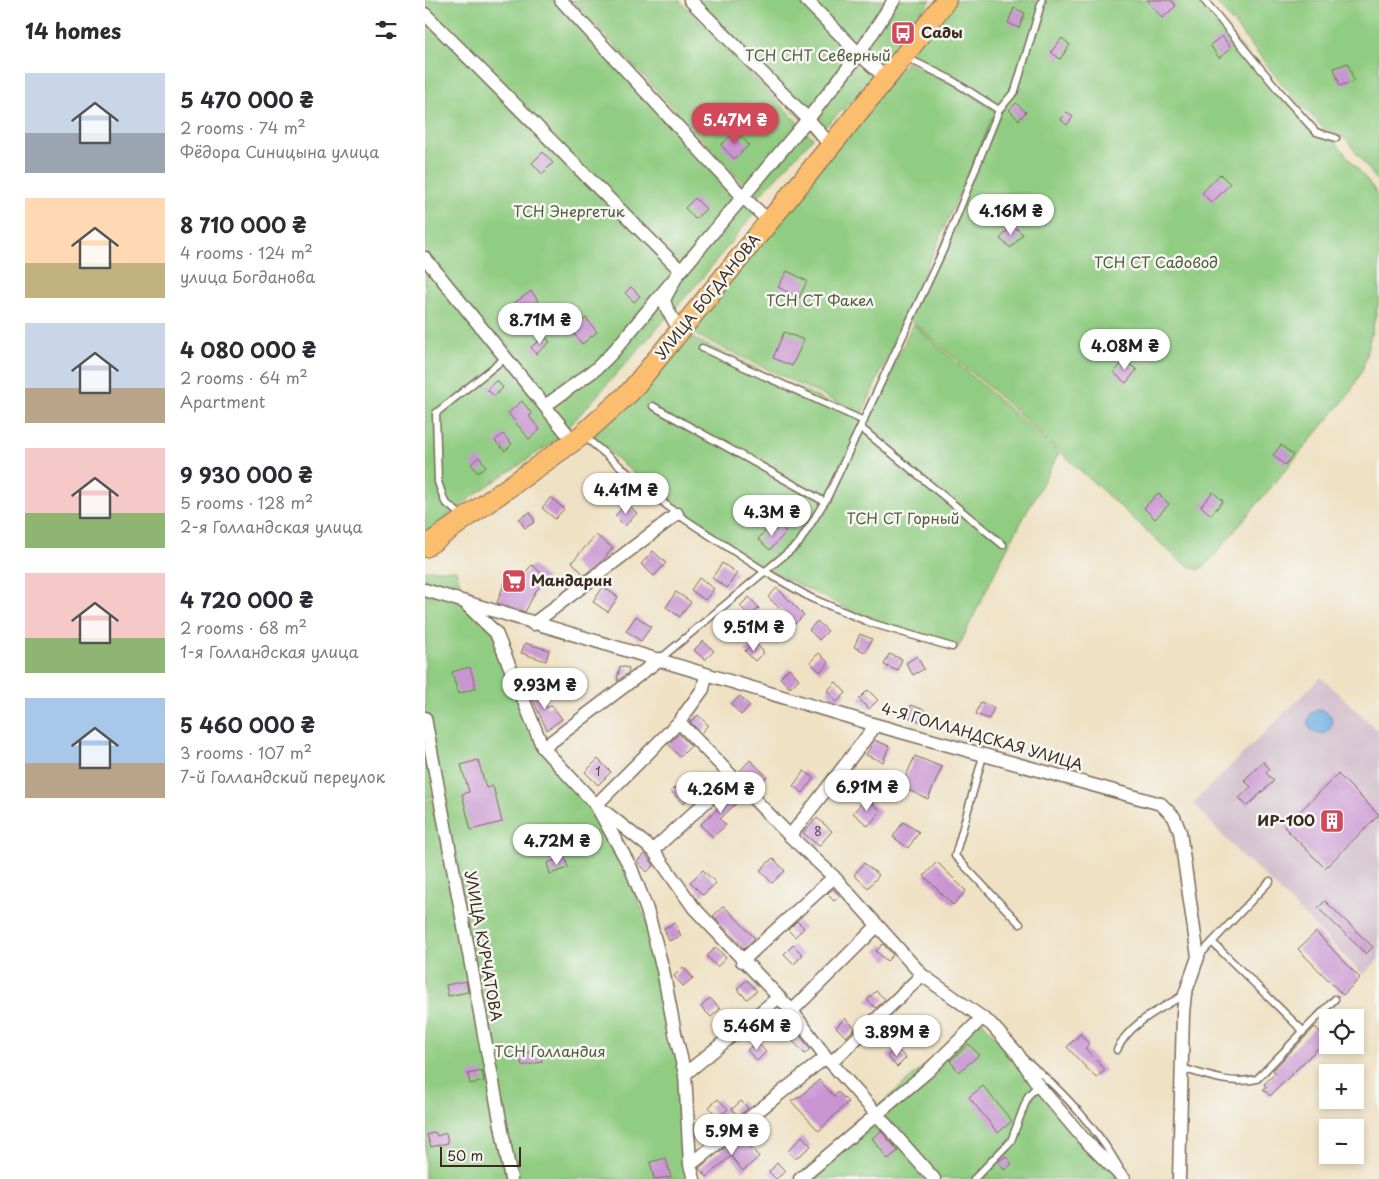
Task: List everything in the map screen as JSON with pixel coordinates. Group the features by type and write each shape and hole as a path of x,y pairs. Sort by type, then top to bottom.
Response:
{"main road":[{"name":"УЛИЦА БОГДАНОВА","path":"425,547 578,438 630,392 904,56 946,0"}],"street":[{"path":"561,0 743,197 769,221"},
{"path":"690,0 808,119 831,146"},
{"path":"806,0 859,54 886,78"},
{"path":"545,406 596,369 613,352 808,119 859,54 894,0"},
{"path":"425,14 680,270"},
{"path":"425,258 545,406 578,438"},
{"path":"680,270 665,300 667,309 680,331"},
{"path":"533,624 677,514"},
{"name":"4-Я ГОЛЛАНДСКАЯ УЛИЦА","path":"425,590 533,624 659,659 876,725 1161,804 1174,816 1180,832 1198,957 1185,994 1179,1179"},
{"path":"465,603 496,633 543,748 596,805 653,850 694,908 779,997 828,1060 877,1112 935,1179"},
{"path":"543,748 659,659"},
{"path":"596,805 679,722 703,689 706,674"},
{"name":"УЛИЦА КУРЧАТОВА","path":"425,718 511,1179"},
{"path":"679,722 732,778 834,877 922,975 982,1018 1017,1053 1038,1085 1083,1138 1124,1179"},
{"path":"790,836 876,725"},
{"path":"653,850 732,778"},
{"path":"596,805 631,868 647,910 663,970 685,1074 690,1165 694,1179"},
{"path":"743,961 834,877"},
{"path":"791,1011 877,926"},
{"path":"690,1165 828,1060 922,975"},
{"path":"685,1074 779,997"},
{"path":"800,1179 877,1112 927,1072 982,1018"}],"lane":[{"path":"1204,0 1280,92 1316,132 1337,138"},
{"path":"659,659 799,543 825,502 944,248 999,110 1015,91 1042,1"},
{"path":"904,56 949,79 999,110"},
{"path":"702,348 864,421"},
{"path":"465,518 445,502 438,482 437,413 505,358"},
{"path":"653,406 825,502"},
{"path":"861,428 1003,545"},
{"path":"578,438 677,514 764,571 811,598 871,623 952,647"},
{"path":"983,756 955,856 1020,924"},
{"path":"1198,957 1270,881"},
{"path":"1212,942 1303,1031"},
{"path":"1117,1050 1123,1037 1149,1016 1185,994"},
{"path":"1182,1068 1222,1080 1239,1082 1257,1079 1335,999"},
{"path":"1017,1053 1054,1085 1107,1146 1124,1179"},
{"path":"974,1179 1011,1141 1028,1096 1038,1085"}],"shaded area":[{"path":"1321,677 1379,732 1379,959 1363,975 1270,881 1248,860 1246,861 1193,803"}],"green space":[{"name":"ТСН Энергетик","path":"425,0 567,0 760,206 703,277 558,439 480,491 425,533"},
{"path":"572,0 679,0 813,138 757,198"},
{"name":"ТСН СНТ Северный","path":"689,0 931,0 853,100 816,135"},
{"name":"ТСН СТ Садовод","path":"948,0 1201,0 1314,133 1334,140 1374,189 1379,201 1379,301 1363,368 1350,393 1206,565 1198,570 1180,561 993,391 908,318 942,244 993,117 862,414 687,331 906,62 949,83 996,111 909,56"},
{"path":"1215,0 1379,0 1379,183 1346,139 1322,127 1285,88"},
{"name":"ТСН СТ Горный","path":"913,324 1059,453 1006,550 958,648 871,620 761,566 679,512 590,436 688,336 868,421"},
{"name":"ТСН Голландия","path":"425,570 456,570 465,604 495,633 543,749 595,805 651,930 684,1085 692,1179 425,1179 425,802 442,795 425,711"},
{"path":"425,719 439,793 425,799"},
{"path":"979,1018 1120,1179 795,1179"}],"water":[{"path":"1315,710 1325,710 1332,717 1332,727 1325,734 1315,734 1308,727 1308,717"}],"building":[{"path":"1147,0 1171,0 1176,6 1162,18"},
{"path":"1014,8 1025,13 1019,28 1008,23"},
{"path":"1222,36 1231,48 1219,58 1210,45"},
{"path":"1062,38 1070,45 1060,59 1051,52"},
{"path":"1348,63 1354,81 1340,86 1334,68"},
{"path":"1016,103 1026,112 1019,120 1009,110"},
{"path":"1067,112 1073,117 1067,125 1060,119"},
{"path":"736,131 749,145 734,159 721,145"},
{"path":"543,152 553,163 542,174 532,163"},
{"path":"1220,174 1230,184 1212,203 1202,193"},
{"path":"695,198 706,209 695,219 685,208"},
{"path":"1012,225 1023,234 1011,248 1000,239"},
{"path":"787,271 807,281 799,298 778,287"},
{"path":"631,287 640,296 634,302 625,293"},
{"path":"531,291 538,300 520,313 513,304"},
{"path":"586,318 597,332 582,344 571,330"},
{"path":"784,332 804,340 792,366 773,358"},
{"path":"545,336 550,342 536,354 531,347"},
{"path":"1124,360 1137,370 1126,383 1114,373"},
{"path":"497,380 503,388 494,396 487,389"},
{"path":"522,401 532,414 529,416 540,430 529,439 508,413"},
{"path":"503,434 512,444 505,451 495,441"},
{"path":"1281,445 1293,455 1285,465 1273,455"},
{"path":"479,457 486,466 478,473 471,464"},
{"path":"598,479 614,492 604,502 589,489"},
{"path":"1213,492 1223,501 1211,515 1201,506"},
{"path":"1158,493 1169,504 1155,519 1144,508"},
{"path":"551,497 564,509 555,519 542,508"},
{"path":"627,503 637,513 625,526 615,516"},
{"path":"530,512 535,522 525,528 519,519"},
{"path":"770,526 775,531 780,526 786,532 770,550 758,539"},
{"path":"596,535 613,548 603,560 584,575 572,562"},
{"path":"653,551 666,563 654,576 641,564"},
{"path":"722,563 737,573 727,588 712,578"},
{"name":"Мандарин","path":"532,565 547,578 536,591 525,612 497,603 509,570 519,579"},
{"path":"699,578 714,589 705,600 691,590"},
{"path":"603,587 618,597 608,612 593,602"},
{"path":"777,588 804,615 795,624 768,597"},
{"path":"676,592 691,602 680,617 666,607"},
{"path":"749,597 759,608 750,616 740,606"},
{"path":"636,616 651,627 641,641 626,631"},
{"path":"817,621 828,631 819,640 809,630"},
{"path":"860,634 872,639 865,652 854,647"},
{"path":"703,641 714,651 705,660 694,650"},
{"path":"754,642 764,652 755,661 745,651"},
{"path":"525,643 549,650 546,661 521,653"},
{"path":"819,653 829,663 820,672 810,662"},
{"path":"889,654 902,659 898,671 884,665"},
{"path":"917,656 924,669 913,675 906,663"},
{"path":"620,666 629,668 628,673 617,681"},
{"path":"470,667 476,688 458,694 452,672"},
{"path":"789,668 799,679 790,688 780,678"},
{"path":"836,682 846,693 837,702 827,691"},
{"path":"538,688 547,708 552,705 562,719 547,730 529,692"},
{"path":"868,690 878,700 869,709 859,699"},
{"path":"740,696 750,706 741,715 731,704"},
{"path":"981,702 994,708 989,719 976,714"},
{"path":"911,705 925,710 922,722 908,717"},
{"path":"698,715 708,725 701,733 690,722"},
{"path":"679,734 691,746 680,757 668,744"},
{"path":"874,740 889,746 883,762 866,755"},
{"path":"915,756 942,767 928,799 901,787"},
{"path":"598,759 611,772 598,785 585,772"},
{"path":"478,760 486,788 493,786 502,822 471,830 462,794 469,792 461,765"},
{"path":"750,760 767,776 757,787 754,787 740,771"},
{"path":"1263,762 1270,769 1266,773 1274,781 1247,806 1239,798 1251,787 1244,780"},
{"path":"804,771 814,778 803,793 793,786"},
{"name":"ИР-100","path":"1338,774 1379,815 1325,868 1284,827"},
{"path":"683,779 696,792 683,804 671,791"},
{"path":"732,789 742,798 720,819 726,825 713,837 700,825 724,802 721,799"},
{"path":"866,798 881,811 868,826 853,813"},
{"path":"817,818 832,831 819,846 803,833"},
{"path":"903,822 919,832 908,848 893,837"},
{"path":"645,854 654,865 647,872 637,861"},
{"path":"565,857 568,868 550,874 547,863"},
{"path":"773,858 785,871 772,883 760,870"},
{"path":"937,862 966,891 953,905 924,876"},
{"path":"864,863 879,875 868,888 854,875"},
{"path":"703,870 716,883 703,895 690,882"},
{"path":"833,889 840,896 834,901 827,894"},
{"path":"1325,901 1373,947 1366,954 1318,908"},
{"path":"724,906 755,938 744,948 713,916"},
{"path":"797,921 804,928 795,937 788,930"},
{"path":"675,923 681,936 669,941 664,928"},
{"path":"1316,932 1360,978 1343,995 1298,949"},
{"path":"883,944 893,955 887,961 876,951"},
{"path":"793,945 803,955 794,964 784,954"},
{"path":"716,947 726,958 717,967 707,956"},
{"path":"683,967 693,978 683,986 674,976"},
{"path":"747,980 757,991 747,999 737,989"},
{"path":"466,981 468,992 448,996 446,985"},
{"path":"876,991 885,999 876,1008 867,1000"},
{"path":"710,998 720,1009 711,1017 701,1007"},
{"path":"845,1018 855,1028 846,1037 836,1027"},
{"path":"927,1020 937,1030 928,1039 918,1028"},
{"path":"1315,1027 1319,1031 1319,1047 1270,1096 1263,1089 1266,1087 1264,1084 1276,1073 1273,1070"},
{"path":"797,1032 810,1049 805,1054 790,1038"},
{"path":"1080,1034 1089,1044 1085,1048 1105,1070 1096,1078 1067,1047"},
{"path":"757,1042 766,1052 757,1061 747,1050"},
{"path":"969,1044 979,1055 959,1072 950,1061"},
{"path":"896,1048 906,1058 897,1067 887,1056"},
{"path":"539,1050 542,1062 522,1066 519,1054"},
{"path":"482,1071 484,1081 470,1084 468,1074"},
{"path":"819,1080 834,1096 838,1092 848,1102 819,1131 791,1101 800,1097"},
{"path":"983,1086 1012,1121 998,1133 969,1097"},
{"path":"718,1099 728,1109 718,1118 709,1107"},
{"path":"741,1101 748,1108 738,1117 732,1109"},
{"path":"881,1131 898,1151 888,1159 872,1138"},
{"path":"435,1132 437,1136 446,1133 448,1143 431,1147 427,1135"},
{"path":"741,1135 759,1157 743,1171 731,1156 707,1177 699,1168"},
{"path":"802,1136 811,1146 795,1159 788,1151"},
{"path":"1006,1156 1012,1164 1004,1170 998,1162"},
{"path":"666,1158 671,1177 654,1179 650,1162"},
{"path":"777,1163 786,1171 776,1179 769,1172"}],"place":[{"name":"Сады","path":"903,33"},
{"name":"Мандарин","path":"514,581"},
{"name":"ИР-100","path":"1332,821"}],"park label":[{"name":"ТСН СТ Факел","path":"820,301"}]}
